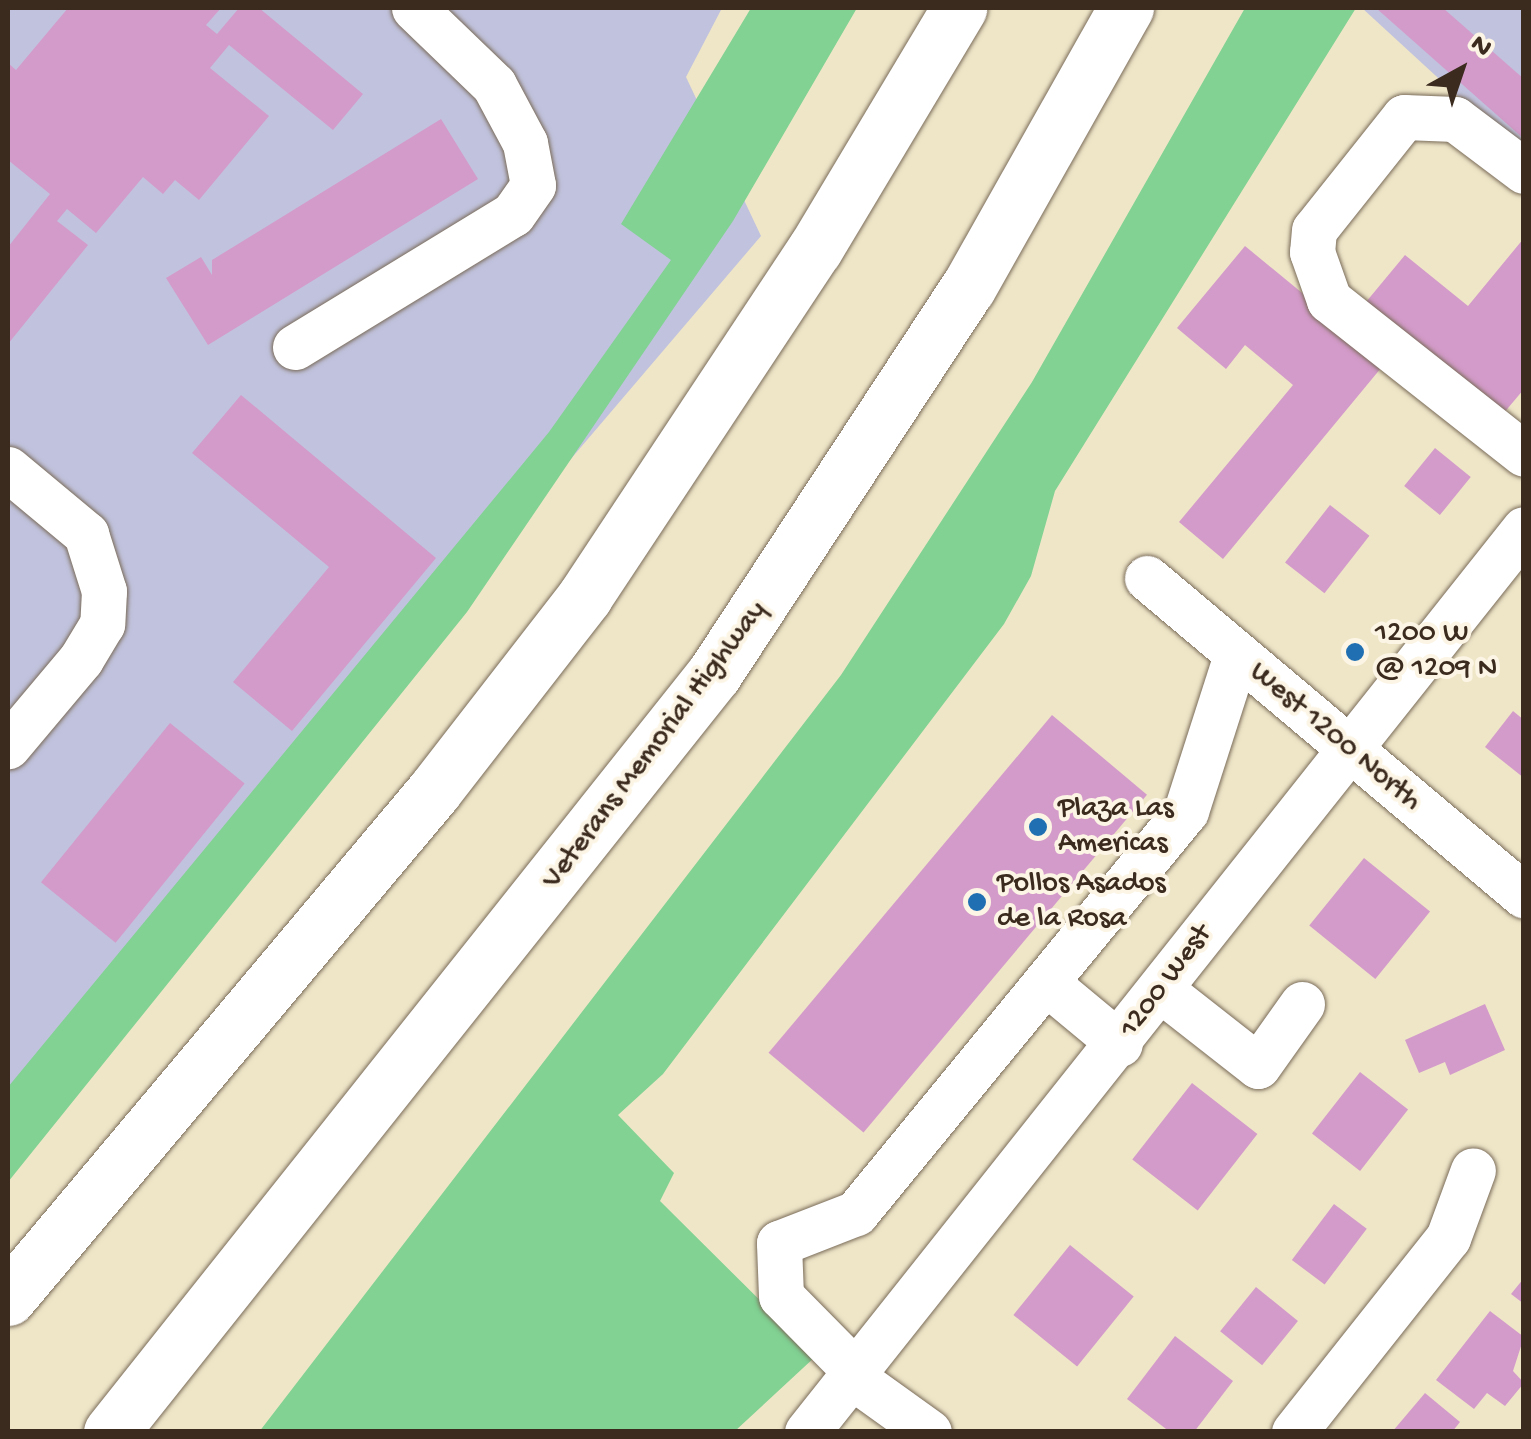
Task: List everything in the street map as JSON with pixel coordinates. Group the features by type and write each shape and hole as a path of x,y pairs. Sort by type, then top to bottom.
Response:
{"highway":[{"path":"8,1298 434,791 585,596 806,265 959,8"},
{"name":"Veterans Memorial Highway","path":"111,1432 714,674 950,317 1126,8"}],"street":[{"path":"294,347 526,202 525,143 494,85 414,8"},
{"path":"1507,441 1329,300 1313,262 1314,230 1404,117 1455,119 1524,171"},
{"path":"8,469 86,534 101,566 102,624 8,746"},
{"name":"1200 West","path":"807,1432 1120,1044 1345,748 1524,529"},
{"name":"West 1200 North","path":"1147,578 1524,895"},
{"path":"928,1432 853,1374 780,1296 779,1243 856,1213 1049,985 1186,812 1236,655"},
{"path":"1049,985 1120,1044"},
{"path":"1161,990 1258,1066 1302,1004"},
{"path":"1294,1432 1448,1238 1474,1170"}],"shaded area":[{"path":"8,8 722,8 686,77 761,236 8,1119"},
{"path":"1362,8 1523,8 1523,156"}],"green space":[{"path":"751,8 857,8 733,221 467,612 8,1182 8,1087 549,432 671,260 621,224"},
{"path":"1245,8 1356,8 1055,491 1031,576 1004,624 663,1074 618,1115 674,1173 660,1201 816,1356 735,1431 259,1432 841,675 1032,382"}],"building":[{"path":"68,8 221,8 206,25 217,34 239,8 259,8 363,94 333,130 229,45 210,68 269,116 199,200 175,180 163,194 143,177 96,233 67,209 57,221 88,245 8,344 8,247 50,194 8,160 8,63 16,70"},
{"path":"1376,8 1443,8 1524,79 1524,139"},
{"path":"441,119 478,179 208,345 166,278 201,257 212,275 212,260"},
{"path":"1524,238 1524,389 1503,414 1366,302 1405,255 1468,306"},
{"path":"1245,246 1386,362 1223,559 1179,522 1293,385 1245,345 1226,369 1177,328"},
{"path":"241,395 436,558 292,731 233,682 329,567 192,453"},
{"path":"1435,448 1471,477 1440,515 1404,486"},
{"path":"1330,505 1369,536 1324,593 1285,563"},
{"path":"1513,711 1524,720 1524,778 1485,747"},
{"path":"1052,715 1147,795 864,1133 769,1053"},
{"path":"170,723 245,783 116,943 41,882"},
{"path":"1364,858 1430,911 1375,979 1309,926"},
{"path":"1485,1004 1505,1050 1450,1075 1445,1062 1419,1073 1405,1040"},
{"path":"1360,1072 1408,1110 1360,1171 1312,1133"},
{"path":"1192,1083 1257,1134 1198,1211 1132,1159"},
{"path":"1334,1204 1367,1229 1325,1285 1292,1260"},
{"path":"1070,1245 1134,1297 1077,1367 1013,1315"},
{"path":"1524,1278 1524,1304 1511,1294"},
{"path":"1256,1287 1298,1321 1262,1365 1220,1331"},
{"path":"1490,1311 1524,1337 1513,1371 1524,1383 1505,1406 1487,1393 1474,1409 1436,1380"},
{"path":"1175,1336 1233,1381 1194,1432 1170,1432 1127,1399"},
{"path":"1425,1393 1460,1422 1452,1432 1392,1432"}],"place":[{"name":"1200 W @ 1209 N","path":"1355,652"},
{"name":"Plaza Las Americas","path":"1038,827"},
{"name":"Pollos Asados de la Rosa","path":"977,902"}]}
